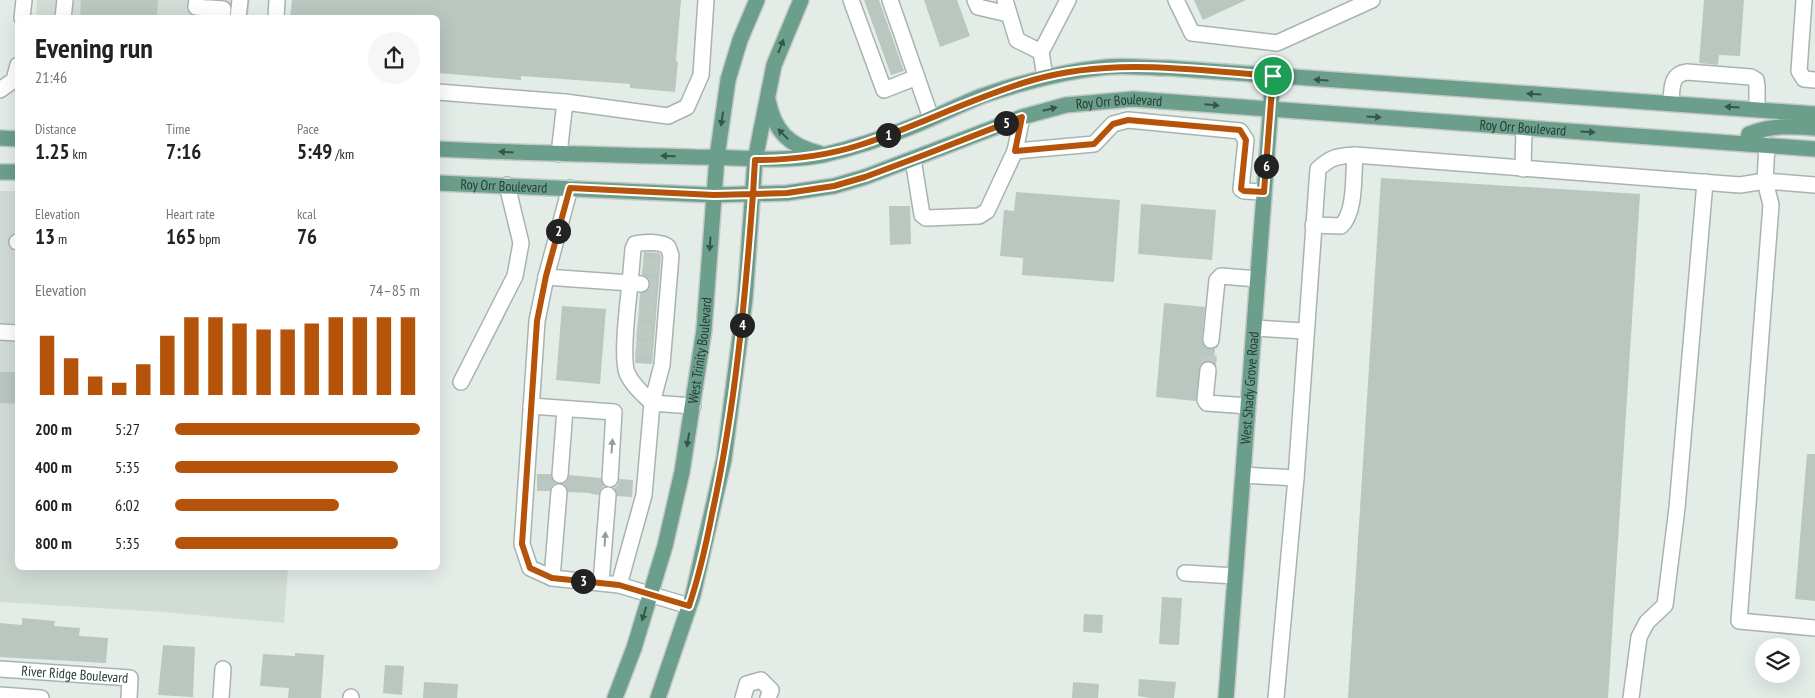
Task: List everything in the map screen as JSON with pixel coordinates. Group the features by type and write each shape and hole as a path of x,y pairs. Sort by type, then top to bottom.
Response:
{"main road":[{"name":"West Trinity Boulevard","path":"615,698 634,648 651,593 671,524 682,472 704,330 717,157 728,80 740,40 757,0"},
{"path":"658,698 689,606 726,452 745,299 755,160 774,65 800,0"},
{"path":"440,149 787,160 858,146 914,126 982,97 1045,77 1109,67 1168,68 1815,114"},
{"name":"West Shady Grove Road","path":"1226,698 1273,76"},
{"path":"767,93 770,112 777,128 789,140 803,149 823,154"},
{"name":"Roy Orr Boulevard","path":"440,183 507,184 714,195 787,193 834,186 865,177 1022,117 1066,105 1133,99 1815,149"},
{"path":"1747,143 1749,134 1761,129 1781,126 1815,128"},
{"path":"0,138 15,138"},
{"path":"0,172 15,172"}],"street":[{"path":"22,15 24,0"},
{"path":"63,15 65,0"},
{"path":"197,0 196,6 223,9 222,15"},
{"path":"238,15 240,0"},
{"path":"276,15 277,0"},
{"path":"440,92 565,102 668,116 686,107 701,75 706,0"},
{"path":"851,0 884,90 917,77"},
{"path":"890,0 931,118"},
{"path":"975,0 978,7 1008,5 1018,0"},
{"path":"994,0 1008,5"},
{"path":"1000,0 1008,5 1017,40 1041,52"},
{"path":"1045,77 1041,52 1068,0"},
{"path":"1176,0 1192,33 1277,43 1372,0"},
{"path":"1804,0 1799,71 1804,80 1815,80"},
{"path":"1671,103 1674,78 1680,72 1751,76 1756,80 1757,109"},
{"path":"0,90 14,80 15,76"},
{"path":"559,154 565,102"},
{"path":"913,159 922,215 926,218 979,216 986,211 1015,151 1022,117"},
{"path":"1015,151 1094,144 1113,124 1128,120 1240,130 1246,140 1241,189 1244,191 1264,192"},
{"path":"1523,169 1524,128"},
{"path":"1767,145 1765,181 1771,205 1739,621 1815,628"},
{"path":"1313,225 1341,226 1347,220 1350,210 1355,155"},
{"path":"1276,698 1296,478 1318,169 1328,160 1338,156 1355,155 1740,185 1765,181 1815,185"},
{"path":"1632,698 1639,637 1647,622 1665,605 1677,508 1705,182"},
{"path":"462,382 515,276 521,242 507,184"},
{"path":"570,188 546,276 537,321 522,544 530,568 552,578 619,585 651,593 689,606"},
{"path":"619,585 644,495 652,403 662,365 658,349 665,267 671,255 668,248 662,244 640,242 634,244 637,265 631,347 624,358 627,373 634,384 652,403 693,406"},
{"path":"546,276 634,297"},
{"path":"1211,340 1217,280 1221,276 1258,279"},
{"path":"1254,328 1306,331"},
{"path":"0,332 15,333"},
{"path":"1208,370 1204,400 1207,403 1248,406"},
{"path":"531,406 614,412 610,479"},
{"path":"560,475 565,409"},
{"path":"1243,475 1296,478"},
{"path":"552,578 559,492"},
{"path":"601,583 608,495"},
{"path":"1185,572 1235,576"},
{"name":"River Ridge Boulevard","path":"0,669 130,678 129,698"},
{"path":"221,698 223,670"},
{"path":"743,698 747,684 761,680 771,690 768,698"},
{"name":"River Ridge Boulevard","path":"0,695 40,698"}],"shaded area":[{"path":"37,0 250,0 248,15 36,15"},
{"path":"0,191 15,191 15,570 288,570 284,623 163,612 0,602"}],"building":[{"path":"81,0 158,0 157,15 80,15"},
{"path":"292,0 681,0 675,92 630,88 630,84 521,76 521,80 440,73 440,15 290,15"},
{"path":"864,0 879,0 904,71 891,75"},
{"path":"924,0 957,0 970,36 940,47"},
{"path":"1194,0 1246,0 1203,20"},
{"path":"1704,0 1744,0 1740,56 1719,55 1718,65 1699,63"},
{"path":"1381,178 1640,194 1608,698 1348,698"},
{"path":"1016,192 1120,200 1114,282 1022,275 1023,258 1000,256 1004,210 1014,211"},
{"path":"1141,204 1216,210 1212,260 1138,254"},
{"path":"889,206 910,206 911,244 890,245"},
{"path":"644,252 659,253 661,256 652,364 635,363 640,293 648,290 650,284 647,277 642,275"},
{"path":"1164,303 1205,307 1202,340 1206,348 1215,348 1214,363 1208,361 1200,365 1196,401 1156,397"},
{"path":"562,306 606,309 600,384 556,380"},
{"path":"0,372 15,372 15,404 0,403"},
{"path":"1807,454 1815,454 1815,601 1795,599"},
{"path":"537,474 551,474 552,479 556,483 550,491 537,491"},
{"path":"569,475 601,478 604,486 599,495 568,492 563,484 567,481"},
{"path":"619,479 633,480 632,497 617,496 614,488 618,485"},
{"path":"1162,597 1182,598 1179,645 1159,644"},
{"path":"1084,614 1103,615 1102,633 1083,632"},
{"path":"22,618 55,621 54,626 80,628 79,636 108,638 106,663 0,657 0,623 22,625"},
{"path":"163,645 195,647 193,697 158,695"},
{"path":"295,653 324,655 321,698 288,698 289,688 260,686 263,654 295,656"},
{"path":"385,665 404,666 402,695 383,693"},
{"path":"1139,679 1176,682 1174,698 1138,696"},
{"path":"424,682 458,684 457,698 423,698"},
{"path":"1073,682 1099,684 1098,698 1072,698"}],"tunnel":[{"path":"643,266 660,267"},
{"path":"641,284 659,285"},
{"path":"640,297 658,298"},
{"path":"639,312 657,313"},
{"path":"637,330 655,332"},
{"path":"1208,370 1211,340"},
{"path":"636,347 654,349"}],"route":[{"path":"1273,76 1168,68 1109,67 1068,72 1034,80 982,97 957,106 914,126 858,146 787,160 755,160 753,194 714,195 570,188 546,276 537,321 522,544 530,568 552,578 619,585 651,593 689,606 708,534 727,444 745,299 753,194 787,193 834,186 865,177 1022,117 1015,151 1094,144 1113,124 1128,120 1240,130 1246,140 1241,189 1244,191 1264,192 1273,76"}]}
